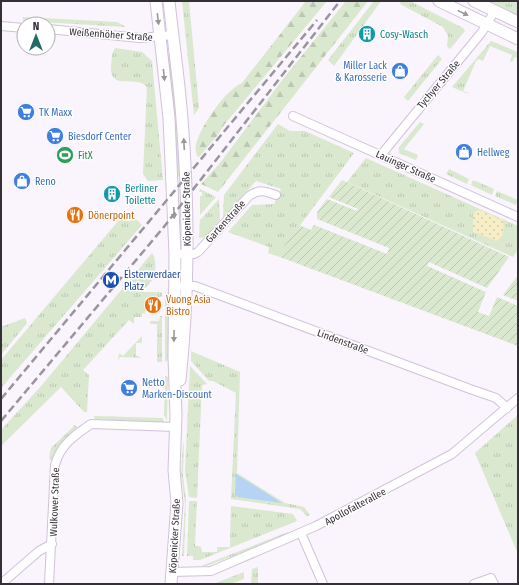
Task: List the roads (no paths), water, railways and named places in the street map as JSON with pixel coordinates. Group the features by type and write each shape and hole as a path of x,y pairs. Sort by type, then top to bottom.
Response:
{"main road":[{"name":"Köpenicker Straße","path":"156,1 169,118 175,254 180,286 183,357 176,422 174,470 176,503 173,572 171,584"},
{"name":"Köpenicker Straße","path":"169,1 183,127 186,197 187,254 180,286"},
{"path":"439,1 518,39"},
{"path":"474,1 494,12 518,22"}],"street":[{"name":"Tychyer Straße","path":"381,155 487,25 494,12"},
{"path":"1,26 16,27"},
{"name":"Weißenhöher Straße","path":"56,30 140,38 173,35"},
{"name":"Lauinger Straße","path":"293,116 518,217"},
{"name":"Gartenstraße","path":"175,254 194,254 198,252 249,196 256,191 263,190 276,195"},
{"name":"Lindenstraße","path":"180,286 195,286 496,398 507,408"},
{"name":"Apollofalterallee","path":"173,572 210,570 301,533 452,454 518,398"},
{"name":"Wulkower Straße","path":"49,584 55,465 60,451 68,441 91,424 176,422"},
{"path":"301,533 323,584"},
{"path":"1,584 39,551 52,544"},
{"path":"474,584 492,581"}],"water":[{"path":"236,474 282,503 238,497 235,494"}],"railway":[{"path":"1,421 163,228 340,1"},
{"path":"1,399 317,20"}],"place":[{"name":"Cosy-Wasch","path":"367,34"},
{"name":"Miller Lack & Karosserie","path":"400,71"},
{"name":"TK Maxx","path":"26,112"},
{"name":"Biesdorf Center","path":"55,136"},
{"name":"Hellweg","path":"464,152"},
{"name":"FitX","path":"65,155"},
{"name":"Reno","path":"22,181"},
{"name":"Berliner Toilette","path":"112,194"},
{"name":"Dönerpoint","path":"75,215"},
{"name":"Elsterwerdaer Platz","path":"111,280"},
{"name":"Vuong Asia Bistro","path":"153,305"},
{"name":"Netto Marken-Discount","path":"129,388"}]}
